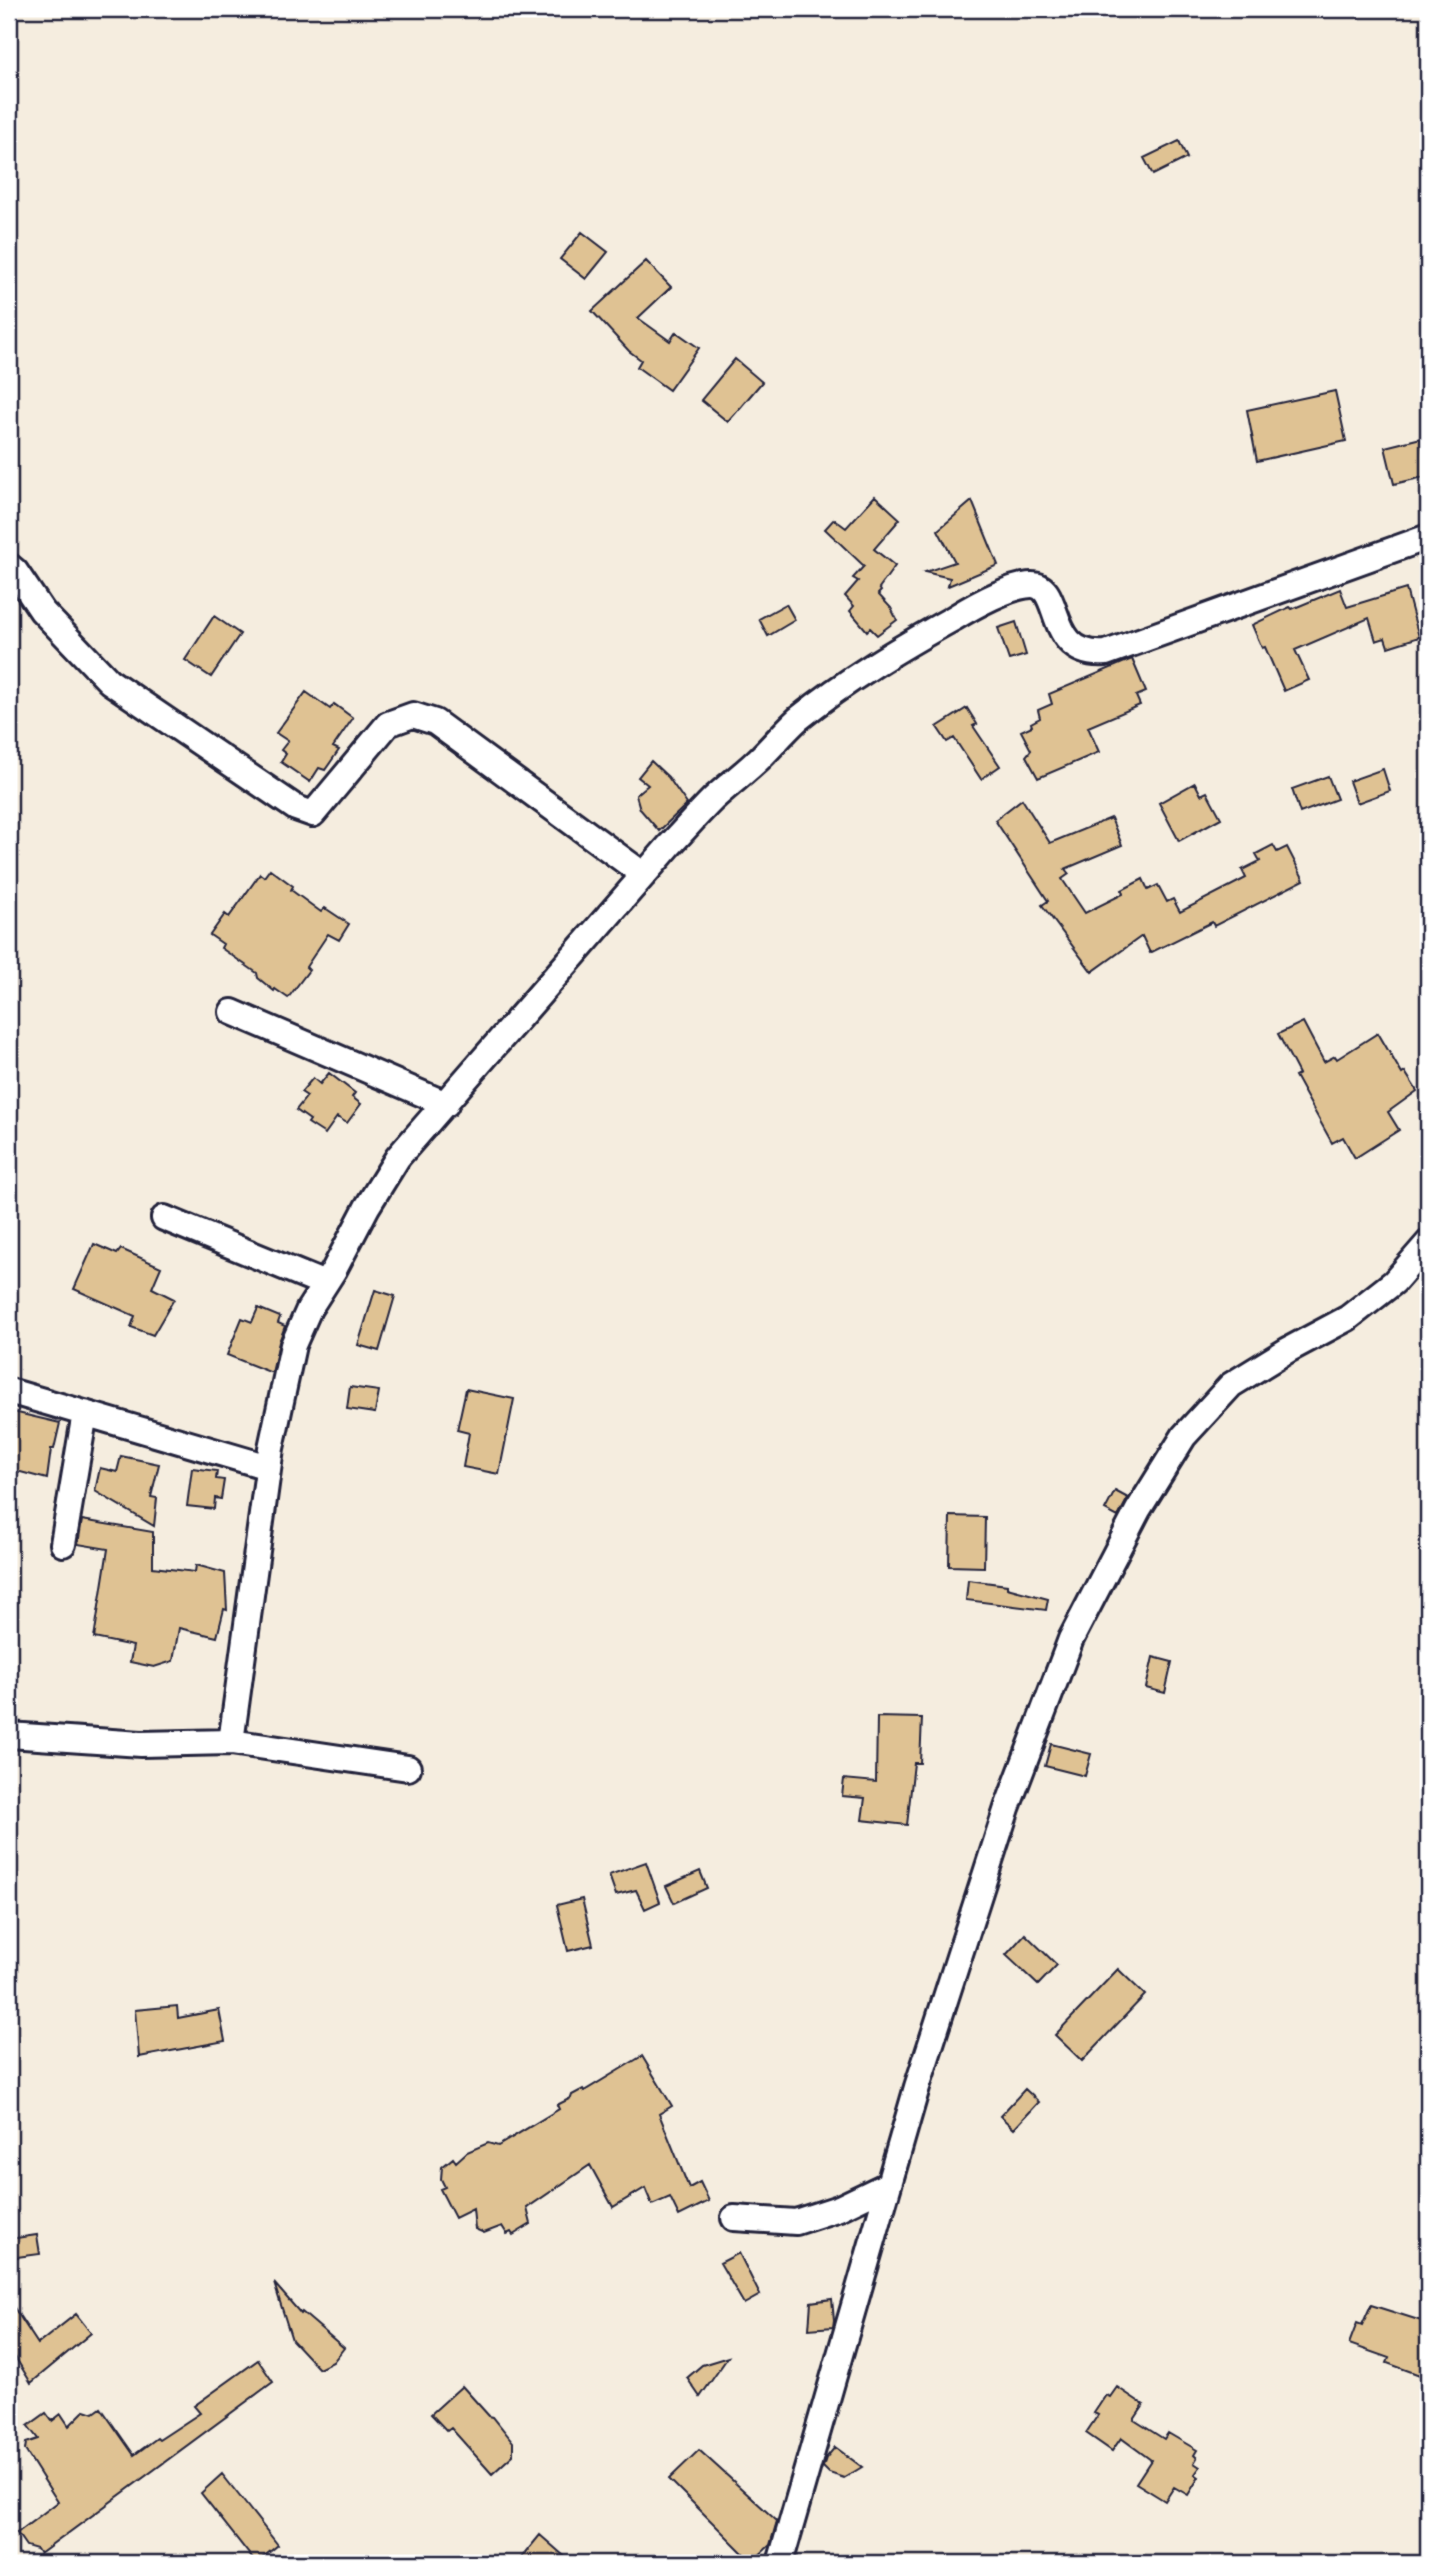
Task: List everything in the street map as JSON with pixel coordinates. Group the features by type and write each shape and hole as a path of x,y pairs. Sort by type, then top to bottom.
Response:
{"street":[{"path":"231,1742 268,1467 293,1345 309,1309 398,1157 712,800 760,759 797,721 863,671 982,602 1032,585 1041,588 1047,593 1062,631 1071,643 1080,651 1106,653 1428,537"},
{"path":"9,566 42,611 108,681 296,808 313,814 388,724 412,715 435,722 644,875"},
{"path":"232,1012 446,1104"},
{"path":"164,1218 325,1284"},
{"path":"780,2563 917,2087 1007,1808 1071,1639 1138,1510 1184,1436 1231,1385 1348,1318 1394,1282 1428,1243"},
{"path":"9,1391 268,1467"},
{"path":"63,1544 85,1413"},
{"path":"9,1735 141,1744 231,1742 408,1768"},
{"path":"734,2218 796,2222 839,2208 889,2184"}],"building":[{"path":"1179,141 1187,158 1153,175 1144,158"},
{"path":"582,232 608,252 586,279 560,259"},
{"path":"646,261 671,287 638,318 670,341 676,332 699,348 669,390 637,367 641,360 629,351 592,311"},
{"path":"735,359 762,382 728,422 701,400"},
{"path":"1335,391 1346,441 1257,461 1247,410"},
{"path":"1421,438 1428,476 1394,484 1385,447"},
{"path":"875,496 900,519 874,549 895,566 879,588 881,591 878,594 891,608 897,620 877,635 870,628 867,631 850,611 854,606 845,596 858,581 853,578 864,566 825,529 834,519 846,528"},
{"path":"972,501 998,565 948,586 950,578 925,572 955,562 938,530"},
{"path":"1340,589 1347,607 1406,589 1419,637 1388,647 1385,638 1376,641 1369,618 1295,650 1309,680 1284,691 1252,625 1290,607 1292,609"},
{"path":"786,604 795,620 768,636 759,619"},
{"path":"214,616 240,634 211,677 185,660"},
{"path":"1016,622 1026,655 1009,660 998,628"},
{"path":"1132,659 1146,692 1136,696 1140,705 1088,727 1099,752 1038,778 1026,756 1031,750 1021,731 1040,718 1038,710 1052,704 1049,694"},
{"path":"306,692 330,709 334,704 353,718 333,747 339,750 325,770 319,768 310,782 281,762 286,754 281,750 288,741 276,733"},
{"path":"967,708 977,724 973,726 1000,766 981,779 954,738 947,742 937,727"},
{"path":"651,761 668,777 687,804 659,831 640,809 636,795 648,785 638,777"},
{"path":"1383,769 1390,791 1357,803 1349,781"},
{"path":"1328,776 1337,799 1300,813 1292,789"},
{"path":"1195,783 1201,795 1207,792 1221,818 1179,841 1159,803"},
{"path":"1022,799 1050,843 1111,818 1122,845 1065,869 1069,874 1062,879 1085,913 1123,894 1122,890 1143,879 1148,890 1158,885 1167,902 1173,899 1180,912 1246,878 1242,870 1260,861 1256,854 1273,845 1277,852 1287,847 1304,880 1214,926 1212,922 1150,953 1142,936 1092,972 1042,905 1048,901 995,820"},
{"path":"270,869 293,886 291,890 321,912 325,908 349,924 339,940 328,934 306,967 309,970 288,998 275,989 274,991 258,978 257,973 221,948 223,944 210,935 225,914 229,917 260,874 264,877"},
{"path":"1303,1022 1324,1062 1335,1056 1337,1059 1378,1033 1402,1074 1405,1072 1417,1091 1388,1112 1399,1130 1355,1158 1343,1137 1332,1143 1295,1076 1299,1074 1278,1034"},
{"path":"329,1073 355,1093 352,1097 361,1104 347,1123 337,1117 325,1134 308,1123 310,1120 296,1110 307,1096 301,1092 313,1078 320,1084"},
{"path":"94,1244 117,1254 121,1249 161,1267 152,1288 174,1299 153,1335 131,1327 135,1316 74,1289"},
{"path":"375,1290 395,1296 379,1351 358,1345"},
{"path":"258,1308 280,1317 278,1323 285,1326 272,1373 227,1355 242,1318 252,1322"},
{"path":"350,1387 379,1391 375,1413 347,1409"},
{"path":"466,1389 514,1399 499,1474 463,1467 469,1433 457,1430"},
{"path":"9,1411 60,1423 54,1449 51,1449 47,1479 9,1469"},
{"path":"121,1456 159,1464 151,1497 157,1498 154,1526 95,1491 100,1468 117,1472"},
{"path":"192,1468 217,1471 216,1479 224,1480 221,1499 215,1498 214,1509 187,1506"},
{"path":"1115,1491 1128,1498 1118,1517 1105,1510"},
{"path":"950,1516 985,1517 984,1567 949,1566"},
{"path":"82,1520 153,1532 153,1567 195,1572 196,1565 225,1573 227,1610 224,1609 217,1637 179,1628 173,1661 154,1667 130,1662 133,1646 94,1638 108,1549 78,1544"},
{"path":"968,1580 1007,1585 1007,1588 1048,1599 1046,1610 966,1600"},
{"path":"1153,1657 1172,1662 1165,1693 1146,1688"},
{"path":"877,1717 922,1718 920,1763 914,1763 907,1825 862,1820 865,1798 842,1796 844,1779 876,1782"},
{"path":"1051,1744 1091,1754 1085,1776 1045,1766"},
{"path":"646,1862 660,1902 645,1909 636,1890 616,1895 609,1875"},
{"path":"700,1871 707,1888 674,1903 666,1886"},
{"path":"582,1899 593,1945 568,1951 557,1905"},
{"path":"1025,1934 1057,1965 1038,1985 1006,1955"},
{"path":"1118,1969 1145,1995 1082,2061 1055,2035"},
{"path":"177,2006 178,2018 219,2010 225,2041 139,2057 135,2010"},
{"path":"642,2056 672,2106 659,2114 689,2188 700,2182 709,2201 679,2216 670,2197 652,2205 645,2188 613,2207 590,2165 527,2208 531,2224 513,2235 511,2232 507,2234 502,2226 484,2233 475,2229 473,2209 455,2218 440,2189 445,2187 441,2179 442,2167 453,2158 456,2162 467,2152 488,2143 498,2146 559,2109 557,2105 572,2095 583,2089 584,2091"},
{"path":"1025,2089 1039,2102 1014,2129 1000,2116"},
{"path":"37,2235 40,2254 9,2258 9,2239"},
{"path":"739,2253 760,2295 744,2304 720,2263"},
{"path":"274,2283 301,2314 302,2312 344,2348 333,2362 319,2369 292,2340"},
{"path":"832,2299 833,2327 809,2329 811,2302"},
{"path":"9,2300 38,2344 76,2314 91,2333 31,2383 9,2347"},
{"path":"1371,2305 1428,2323 1428,2378 1387,2363 1389,2358 1349,2344 1357,2323 1362,2325"},
{"path":"728,2357 700,2397 687,2378 702,2365"},
{"path":"258,2360 273,2382 40,2554 37,2549 26,2546 17,2533 58,2502 25,2450 26,2443 38,2439 28,2426 46,2413 52,2421 61,2414 69,2426 85,2410 94,2413 101,2408 134,2455 200,2413 194,2406"},
{"path":"462,2386 513,2442 513,2455 492,2474 451,2428 447,2431 431,2414"},
{"path":"1117,2387 1144,2405 1134,2420 1164,2439 1168,2433 1197,2450 1194,2463 1200,2467 1195,2474 1199,2477 1188,2495 1174,2487 1165,2501 1136,2483 1151,2460 1121,2438 1112,2451 1086,2433 1098,2415 1094,2413 1106,2395 1110,2397"},
{"path":"835,2447 862,2467 844,2478 829,2473 823,2467"},
{"path":"699,2450 777,2521 770,2545 752,2562 669,2479"},
{"path":"222,2474 278,2545 256,2563 201,2493"},
{"path":"540,2535 572,2563 517,2563"}]}
